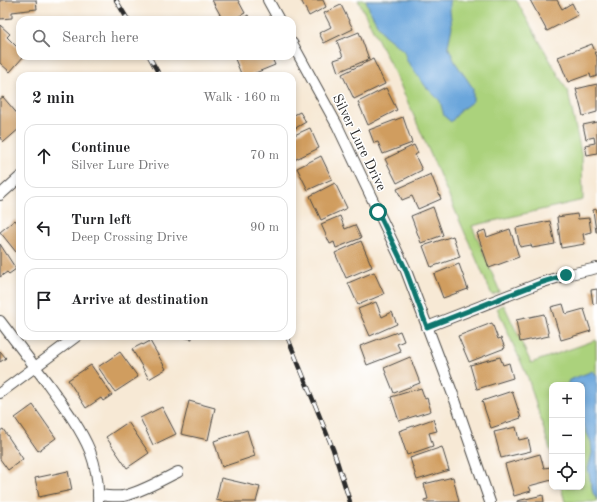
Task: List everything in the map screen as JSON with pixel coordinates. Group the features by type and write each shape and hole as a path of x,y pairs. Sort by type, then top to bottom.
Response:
{"street":[{"path":"268,0 277,16"},
{"name":"Silver Lure Drive","path":"296,50 337,125 405,268 455,400 490,502"},
{"path":"0,195 16,181"},
{"path":"427,327 540,283 597,268"},
{"path":"0,321 70,416 90,451 98,482 98,499 111,496 124,496 178,472"},
{"path":"0,393 72,340"}],"green space":[{"path":"358,0 516,0 568,92 582,157 583,200 472,226 500,292 492,295 399,82"},
{"path":"504,305 531,363 596,340 597,502 565,502 562,490 585,490 585,382 549,382 549,446 528,378 497,308"}],"water":[{"path":"366,0 450,0 452,27 448,46 455,62 473,88 473,101 461,110 451,122 444,116 440,101 426,87 407,61 404,51 383,34 370,11"},
{"path":"593,371 597,376 597,500 593,493 588,469 592,453 591,442 585,429 585,382 568,382 569,380"}],"building":[{"path":"0,0 36,0 37,9 12,12 12,18 0,19"},
{"path":"212,0 238,0 245,13 239,16 221,16"},
{"path":"301,0 323,0 326,7 309,16"},
{"path":"530,0 557,0 562,9 572,3 578,15 547,31"},
{"path":"341,5 353,29 324,43 319,33 331,27 324,13"},
{"path":"0,25 10,34 7,37 16,46 16,60 20,60 10,72 0,63"},
{"path":"359,32 369,59 338,72 334,60 343,57 337,41"},
{"path":"592,44 597,57 597,76 591,78 590,74 568,82 558,57"},
{"path":"373,59 385,84 354,99 342,74"},
{"path":"235,60 273,60 275,65 258,72 240,72"},
{"path":"597,84 597,112 583,116 576,89"},
{"path":"386,88 397,110 368,125 358,102"},
{"path":"3,97 16,112 16,132 4,142 0,137 0,99"},
{"path":"300,112 306,122 296,128 296,114"},
{"path":"403,117 412,143 383,154 378,142 374,143 369,130"},
{"path":"597,122 597,153 587,155 585,145 595,143 594,137 586,139 583,125"},
{"path":"310,128 319,148 296,159 296,134"},
{"path":"414,145 418,153 415,155 422,170 397,183 385,159"},
{"path":"321,156 332,179 308,190 297,168"},
{"path":"431,174 441,199 418,209 412,196 402,200 397,189"},
{"path":"335,183 347,208 321,220 310,196"},
{"path":"433,207 443,235 421,243 411,216"},
{"path":"597,209 597,232 596,232 593,210"},
{"path":"577,214 578,219 589,218 591,232 583,234 585,244 561,248 557,217"},
{"path":"340,216 345,229 355,225 361,238 336,248 334,242 330,244 321,224"},
{"path":"15,220 16,221 16,252 0,232"},
{"path":"550,221 555,244 532,248 531,245 520,247 516,228"},
{"path":"510,229 519,257 489,268 477,233 485,230 487,237"},
{"path":"453,236 460,257 431,267 423,246"},
{"path":"361,241 372,267 346,278 335,253"},
{"path":"0,244 16,269 9,274 7,272 0,277"},
{"path":"459,264 468,289 443,298 434,274"},
{"path":"374,272 384,294 358,305 348,283"},
{"path":"597,289 597,303 593,304 591,290"},
{"path":"376,302 382,317 392,312 397,324 370,336 358,309"},
{"path":"563,304 566,314 584,309 591,331 561,340 551,307"},
{"path":"544,314 549,336 520,342 516,320"},
{"path":"492,323 498,339 501,338 505,348 469,362 458,336"},
{"path":"400,331 404,341 397,344 401,352 367,365 360,346"},
{"path":"150,341 166,369 149,379 132,349"},
{"path":"0,351 6,358 0,362"},
{"path":"120,352 138,377 115,392 98,367"},
{"path":"410,357 420,383 394,393 384,368"},
{"path":"500,357 503,365 509,363 513,378 477,389 470,365"},
{"path":"91,365 112,395 103,401 101,398 86,408 68,380"},
{"path":"421,388 425,399 427,398 431,411 399,421 391,397"},
{"path":"512,391 521,418 491,428 482,401"},
{"path":"189,401 215,408 208,440 181,434"},
{"path":"33,405 56,438 38,451 15,418"},
{"path":"162,407 176,434 153,445 140,418"},
{"path":"433,419 437,431 429,433 433,446 407,455 399,431"},
{"path":"128,422 149,453 127,468 106,437"},
{"path":"516,427 519,440 528,438 531,451 501,458 494,432"},
{"path":"3,429 23,459 8,470 0,459 0,431"},
{"path":"247,430 255,456 222,467 214,441"},
{"path":"442,447 449,470 417,480 410,458"},
{"path":"540,454 544,468 549,467 549,481 529,486 531,491 514,496 505,464"},
{"path":"68,471 72,490 39,497 35,478"},
{"path":"453,477 459,502 424,502 424,500 428,499 424,484"},
{"path":"221,478 260,487 256,502 225,502 216,500"},
{"path":"543,495 544,502 517,502 517,501"}],"railway":[{"path":"116,0 126,16"},
{"path":"151,60 158,72"},
{"path":"289,340 333,449 350,502"}],"route":[{"path":"378,212 389,232 405,268 427,327 540,283 566,275"}]}
